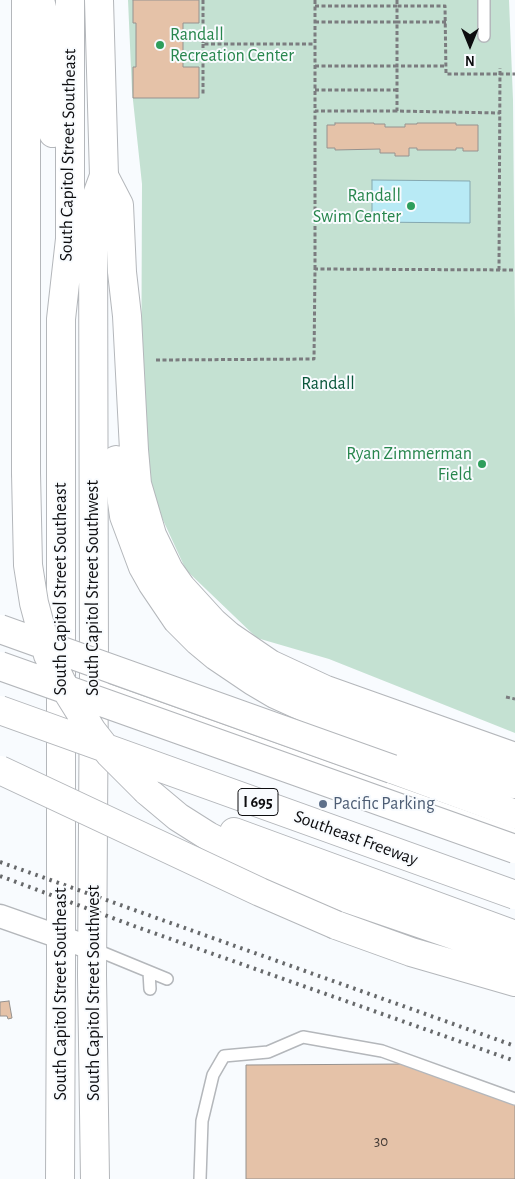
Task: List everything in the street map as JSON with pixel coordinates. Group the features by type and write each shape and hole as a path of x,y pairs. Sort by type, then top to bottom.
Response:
{"main road":[{"path":"26,0 26,473 28,566 34,603 48,655 62,683 92,731 110,754 147,791 178,817 230,848 270,868 346,898 515,956"},
{"path":"40,0 44,16 50,86 61,318"},
{"name":"South Capitol Street Southeast","path":"60,1179 61,318 70,239 70,0"},
{"name":"South Capitol Street Southwest","path":"94,1179 92,985 94,949 93,206 104,176 99,0"},
{"path":"104,176 120,205 122,272 127,316 135,468 139,492 146,520 159,552 181,587 185,611 205,632 229,636 270,664 515,784"},
{"path":"0,629 515,814"},
{"name":"I 695","path":"0,666 515,850"},
{"name":"Southeast Freeway","path":"0,710 515,895"},
{"path":"404,730 515,757"},
{"path":"0,770 336,926 411,952 515,982"},
{"path":"147,791 256,841 515,935"}],"street":[{"path":"0,916 94,949"}],"lane":[{"path":"484,0 484,36"},
{"path":"61,683 94,684 515,834"},
{"path":"94,949 167,979"},
{"path":"149,972 150,989"},
{"path":"200,1179 202,1121 213,1075 224,1056 268,1052 303,1038 382,1051 515,1099"}],"path":[{"path":"203,0 203,94"},
{"path":"156,360 314,360 315,0"},
{"path":"397,0 397,111"},
{"path":"315,6 445,6 446,74 515,74"},
{"path":"315,22 446,22"},
{"path":"203,44 315,44"},
{"path":"315,66 446,66"},
{"path":"499,270 500,68"},
{"path":"315,90 397,90"},
{"path":"315,111 500,113"},
{"path":"315,269 515,270"},
{"path":"506,697 515,699"}],"green space":[{"name":"Randall","path":"128,0 509,0 513,100 515,324 515,733 329,659 257,638 186,570 146,483 141,443 142,184 132,91"}],"water":[{"path":"372,180 470,181 470,223 372,222"}],"building":[{"name":"Randall Recreation Center","path":"133,0 199,0 199,23 183,23 183,67 199,67 199,98 133,98 133,67 136,67 136,23 133,23"},
{"path":"335,123 374,123 385,124 385,127 405,127 405,124 417,123 478,125 478,151 463,151 463,148 456,148 456,150 417,150 417,148 409,148 409,156 395,156 395,153 380,153 380,149 335,150 335,148 327,148 327,125 335,125"},
{"path":"9,1001 12,1018 8,1019 7,1016 0,1016 0,1002"},
{"path":"409,1064 515,1104 515,1179 246,1179 246,1065"}],"railway":[{"path":"0,862 515,1046"},
{"path":"0,876 134,926 515,1061"}],"place":[{"name":"Randall Recreation Center","path":"160,45"},
{"name":"Randall Swim Center","path":"411,206"},
{"name":"Ryan Zimmerman Field","path":"482,464"},
{"name":"Pacific Parking","path":"323,804"}]}
